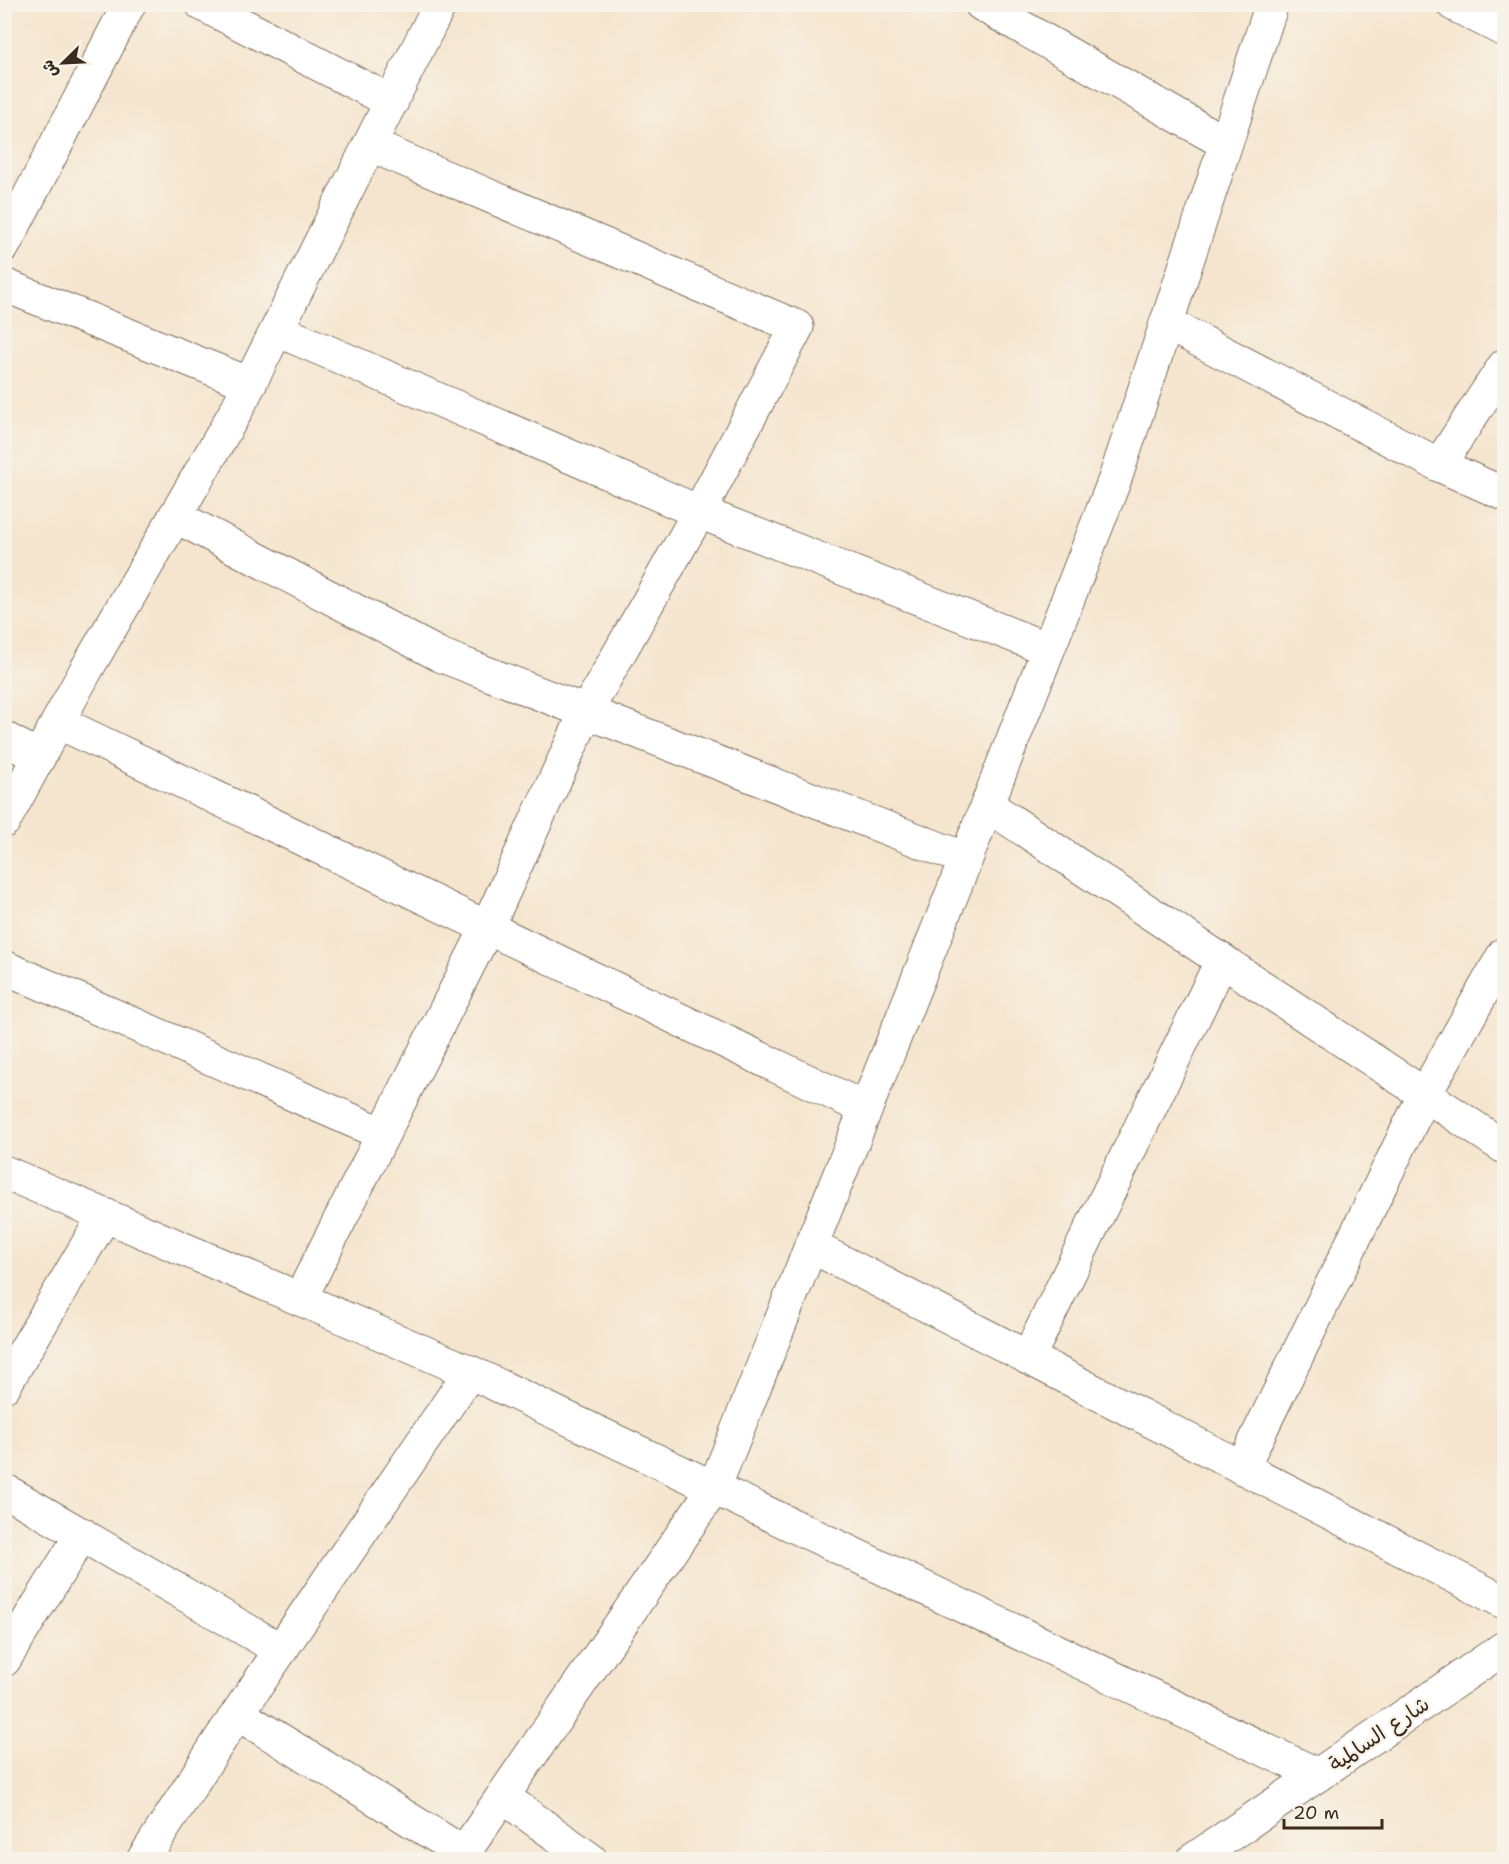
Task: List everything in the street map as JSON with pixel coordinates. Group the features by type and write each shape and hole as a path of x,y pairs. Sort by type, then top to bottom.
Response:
{"street":[{"path":"4,245 129,4"},
{"path":"202,4 392,102"},
{"path":"4,821 85,672 250,384 440,4"},
{"path":"981,4 1225,143"},
{"path":"238,1714 462,1856 714,1488 966,859 1115,479 1272,4"},
{"path":"1453,4 1504,30"},
{"path":"300,1299 487,928 586,712 699,512 797,327 370,145"},
{"path":"4,285 250,384"},
{"path":"1166,323 1439,465 1504,494"},
{"path":"277,330 699,512 1048,649"},
{"path":"1439,465 1504,366"},
{"path":"176,516 440,655 966,859"},
{"path":"58,722 866,1109"},
{"path":"4,738 39,757"},
{"path":"987,805 1504,1147"},
{"path":"1242,1468 1425,1094 1504,954"},
{"path":"1028,1358 1222,960"},
{"path":"4,967 383,1134"},
{"path":"4,1173 470,1372 1318,1775"},
{"path":"4,1386 105,1215"},
{"path":"811,1246 1504,1602"},
{"path":"143,1860 238,1714 470,1372"},
{"path":"4,1490 281,1650"},
{"path":"4,1660 82,1534"},
{"name":"شارع السالمية","path":"1193,1860 1504,1648"},
{"path":"503,1797 591,1860"}]}
